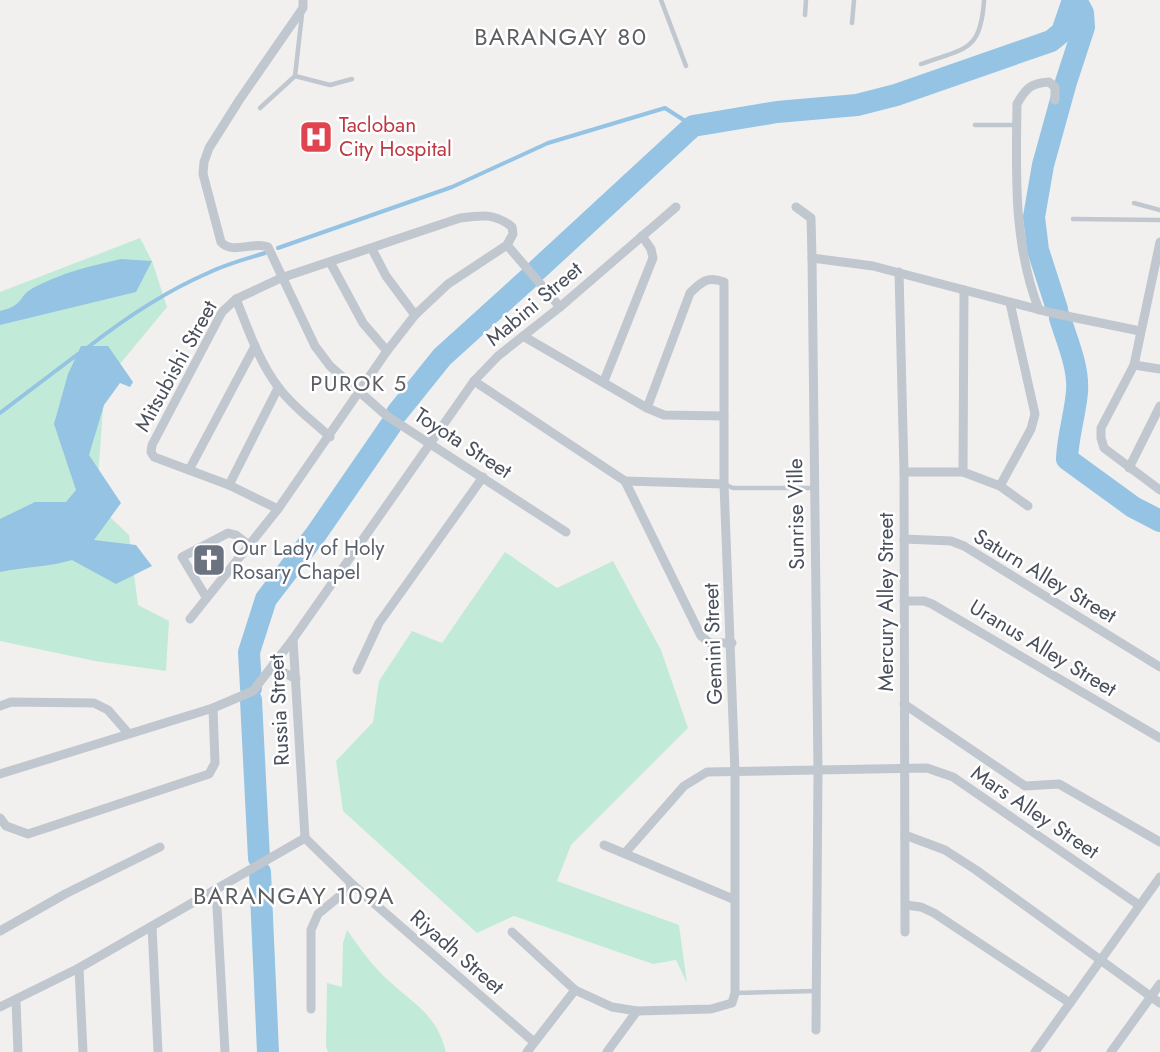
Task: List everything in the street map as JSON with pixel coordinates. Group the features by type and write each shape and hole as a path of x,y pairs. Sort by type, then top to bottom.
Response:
{"street":[{"name":"Toyota Street","path":"303,4 209,148 204,162 204,174 221,242 232,248 261,244 268,247 315,346 330,366 387,416 566,532"},
{"path":"1039,310 1030,287 1020,242 1016,200 1017,104 1025,90 1035,83 1049,82 1055,87 1055,99"},
{"name":"Mabini Street","path":"430,443 474,381 498,356 560,307 676,207"},
{"name":"Sunrise Ville","path":"796,207 811,218 812,258 818,771 816,1030"},
{"name":"Mitsubishi Street","path":"278,509 229,485 154,457 151,452 152,445 222,312 236,299 281,278 460,218 480,215 495,216 512,227 513,234 507,245"},
{"path":"604,381 652,258 651,249 642,236"},
{"path":"1160,242 1134,365 1101,428 1104,448 1160,490"},
{"path":"190,619 278,509 387,351 415,315 448,284 507,245 560,307"},
{"path":"372,249 386,276 415,315"},
{"path":"812,258 851,261 1010,303 1140,331"},
{"path":"330,262 363,323 387,351"},
{"name":"Mercury Alley Street","path":"899,272 904,472 905,932"},
{"name":"Gemini Street","path":"637,1011 711,1009 732,1003 735,993 733,899 735,773 732,643 724,484 724,282 714,278 701,281 690,293 647,408"},
{"path":"963,472 964,290"},
{"path":"236,299 255,346 278,388 299,410 330,436"},
{"path":"1000,486 1031,429 1035,414 1010,303"},
{"path":"523,336 647,408 664,415 724,416"},
{"path":"189,470 255,346"},
{"path":"1134,365 1160,369"},
{"path":"474,381 625,481 700,636 710,644 732,643"},
{"path":"229,485 278,388"},
{"path":"1129,468 1160,406"},
{"name":"Russia Street","path":"305,838 293,639 430,443"},
{"path":"904,472 963,472 1000,486 1028,506"},
{"path":"357,670 379,623 483,477"},
{"path":"625,481 724,484"},
{"path":"206,597 182,557 228,533 236,535 250,546"},
{"name":"Saturn Alley Street","path":"904,539 951,541 964,546 1160,667"},
{"name":"Uranus Alley Street","path":"904,601 924,601 932,604 1160,738"},
{"path":"0,774 213,708 253,691 293,639"},
{"path":"271,670 285,673 296,679"},
{"path":"0,706 11,702 94,703 108,710 128,734"},
{"path":"904,704 1025,786 1059,784 1160,843"},
{"path":"0,818 6,826 28,834 209,774 215,763 213,708"},
{"name":"Mars Alley Street","path":"625,853 684,786 695,777 707,772 927,768 953,777 1139,905"},
{"path":"905,835 945,850 968,865 1063,930 1101,961 1160,1003"},
{"path":"0,1007 79,968 305,838"},
{"name":"Riyadh Street","path":"305,838 353,885 534,1042"},
{"path":"604,845 733,899"},
{"path":"0,931 65,894 160,847"},
{"path":"1035,1052 1160,877"},
{"path":"311,1009 311,930 318,915 353,885"},
{"path":"216,889 225,1052"},
{"path":"906,905 921,907 934,913 1070,1003"},
{"path":"152,926 158,1052"},
{"path":"512,932 575,990 606,1005 637,1011 607,1052"},
{"path":"79,968 83,1052"},
{"path":"1111,1052 1160,984"},
{"path":"527,1052 575,990"},
{"path":"16,1001 18,1052"}],"lane":[{"path":"661,0 686,66"},
{"path":"805,15 806,0"},
{"path":"852,23 854,0"},
{"path":"921,64 962,50 974,42 980,33 984,0"},
{"path":"260,108 295,76 303,4"},
{"path":"295,76 330,86 352,79"},
{"path":"975,125 1017,125"},
{"path":"1134,203 1160,210"},
{"path":"1072,219 1160,220"},
{"path":"724,484 733,488 813,488"},
{"path":"735,993 817,991"}],"green space":[{"path":"140,238 152,261 167,307 105,382 96,504 129,535 138,605 169,621 166,671 95,661 0,641 0,292"},
{"path":"505,552 557,588 613,561 661,650 688,728 571,845 557,881 679,925 687,983 676,960 653,964 514,916 477,933 343,811 336,761 373,722 379,681 412,631 442,643"},
{"path":"347,930 377,970 431,1019 446,1052 328,1052 326,1046 327,983 342,987 343,943"}],"water":[{"path":"121,259 152,261 136,292 0,325 0,311 13,306 33,288 65,274"},
{"path":"81,346 108,346 133,382 130,387 120,383 104,405 89,455 121,503 94,540 136,545 152,566 116,584 72,560 0,572 0,519 35,502 66,502 76,490 54,424 68,374"}],"waterway":[{"path":"536,271 693,126 777,112 857,105 896,95 1051,41 1062,32 1073,0"},
{"path":"1057,309 1038,250 1034,217 1043,165 1084,27 1083,13 1076,0"},
{"path":"278,248 452,187 548,143 665,108 693,126"},
{"path":"87,348 160,297 222,267 265,253"},
{"path":"397,413 442,357 528,279"},
{"path":"1060,318 1072,354 1077,383 1067,459 1133,507 1160,521"},
{"path":"0,413 78,354"},
{"path":"251,688 249,652 266,599 316,534 391,425"},
{"path":"251,700 259,858"},
{"path":"260,872 268,1052"}],"place":[{"name":"Tacloban City Hospital","path":"316,137"},
{"name":"Our Lady of Holy Rosary Chapel","path":"209,560"}],"district":[{"name":"BARANGAY 80","path":"561,36"},
{"name":"PUROK 5","path":"359,383"},
{"name":"BARANGAY 109A","path":"294,895"}]}
